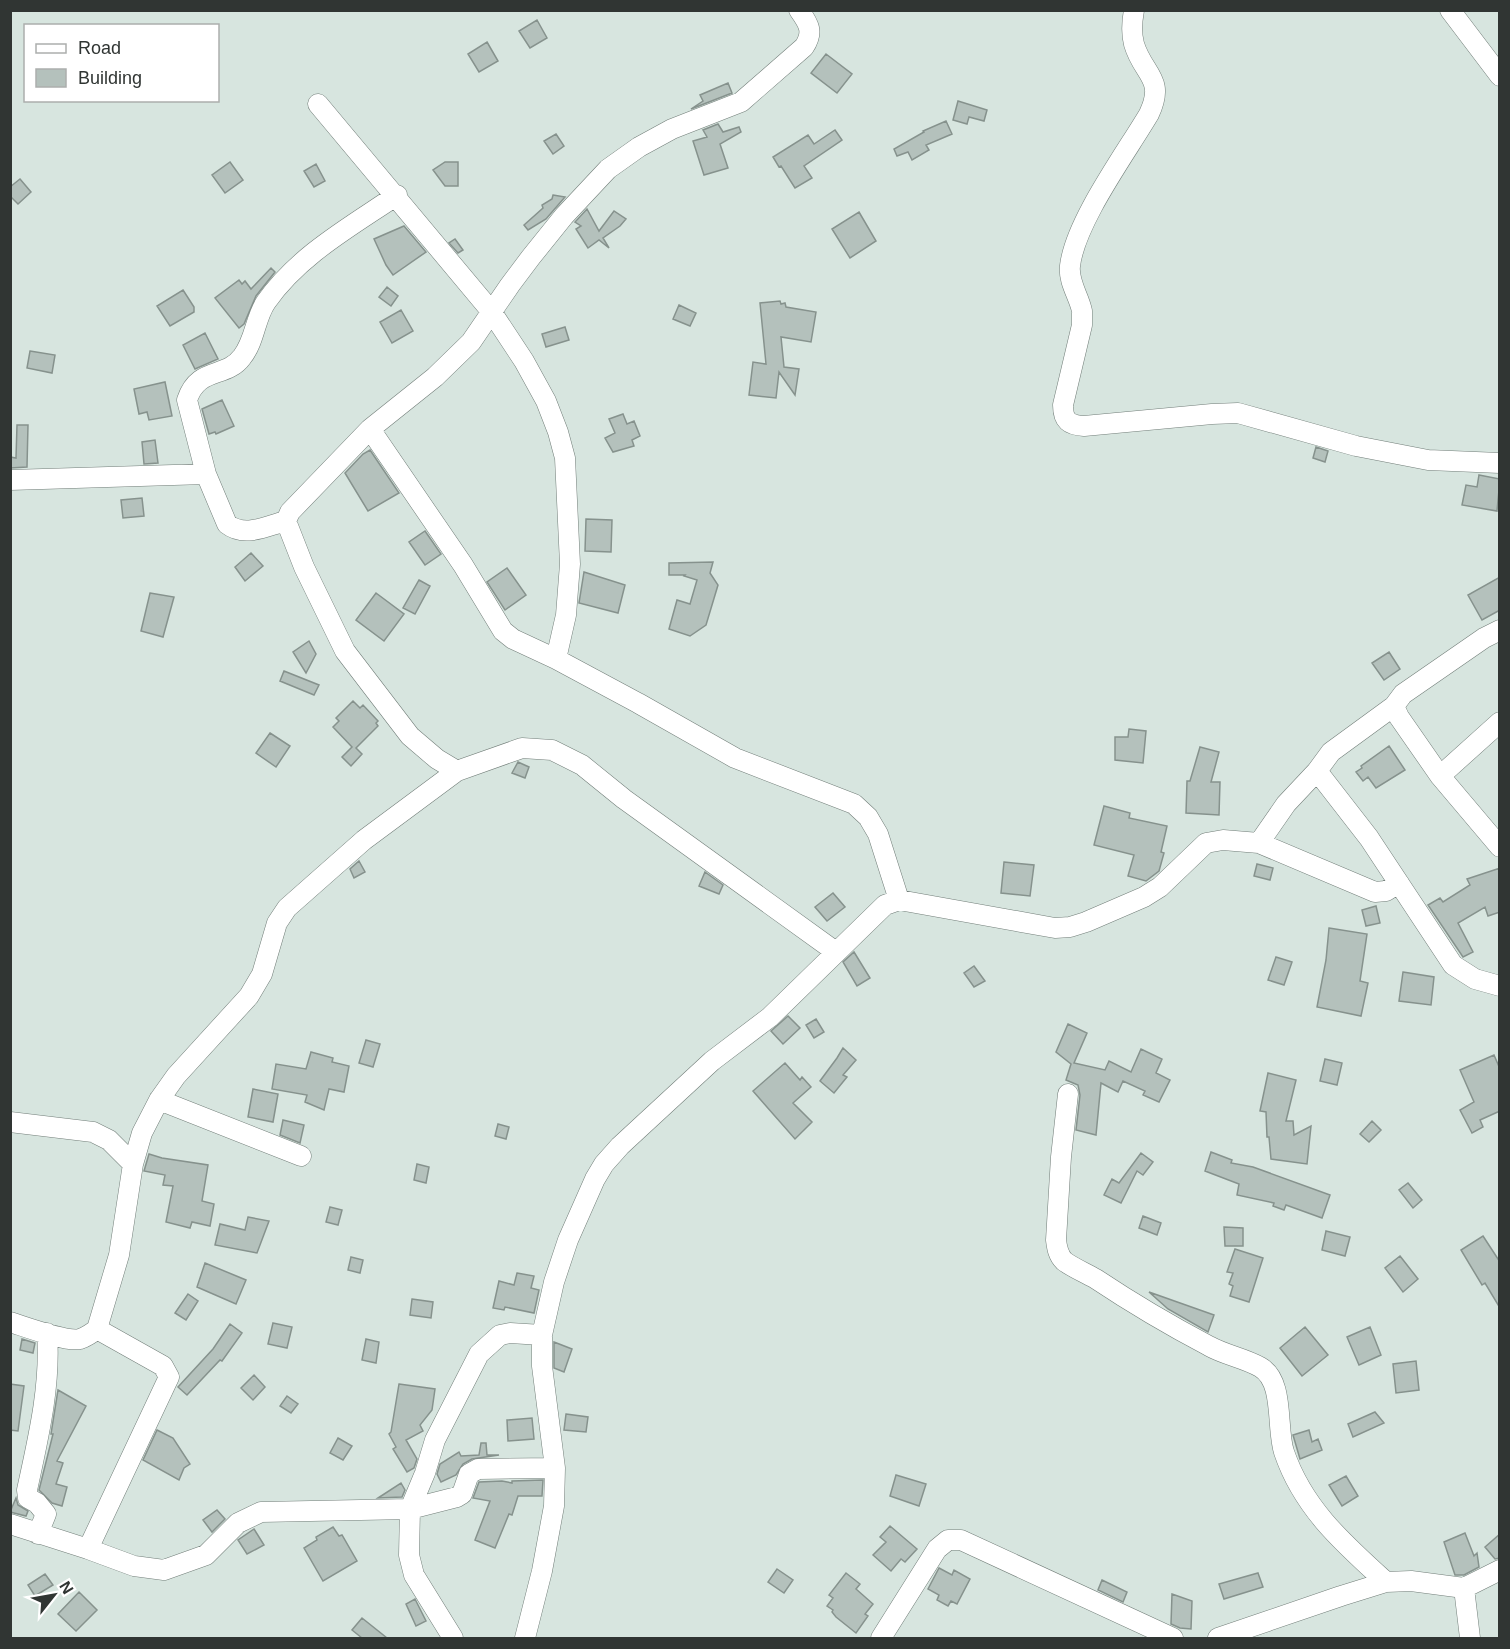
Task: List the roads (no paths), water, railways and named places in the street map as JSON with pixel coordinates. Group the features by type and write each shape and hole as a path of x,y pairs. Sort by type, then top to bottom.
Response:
{"street":[{"path":"457,771 437,759 410,736 345,651 304,567 286,521 290,512 370,429 452,362 471,342 510,285 564,216 608,169 639,147 672,129 741,102 804,48 810,38 809,28 799,10"},
{"path":"1134,10 1133,43 1156,88 1156,100 1087,217 1075,247 1070,267 1071,283 1082,312 1082,325 1063,405 1065,420 1072,425 1084,426 1238,413 1356,446 1428,460 1500,463"},
{"path":"1450,10 1500,76"},
{"path":"318,104 397,195 491,311 524,361 546,401 565,458 570,564 566,615 556,659"},
{"path":"286,521 246,532 234,530 226,524 206,474 187,400 190,390 196,382 242,359 264,305 280,283 303,260 397,195"},
{"path":"370,429 463,565 504,632 513,639 556,659 735,758 854,804 868,817 878,834 898,900"},
{"path":"10,480 206,474"},
{"path":"1258,843 1286,804 1317,771 1331,752 1394,706 1402,694 1484,638 1500,630"},
{"path":"1394,706 1399,717 1440,776 1500,847"},
{"path":"1440,776 1500,722"},
{"path":"10,1323 76,1339 97,1329 119,1256 133,1164 142,1133 159,1100 176,1076 249,996 262,974 277,923 287,908 364,840 457,771 522,748 552,750 582,765 624,799 836,952"},
{"path":"1317,771 1369,838 1453,964 1475,979 1500,986"},
{"path":"525,1638 542,1571 554,1506 555,1468 542,1366 542,1335 554,1282 568,1240 595,1179 604,1164 620,1146 712,1062 770,1017 799,991 885,905 898,900 1055,928 1070,927 1134,901 1160,887 1206,843 1223,840 1258,843 1375,892 1386,891 1399,883"},
{"path":"1068,1094 1061,1157 1057,1251 1065,1261 1122,1296 1210,1347 1261,1367 1269,1375 1278,1403 1283,1448 1293,1477 1310,1504 1336,1537 1386,1582"},
{"path":"159,1100 301,1156"},
{"path":"10,1122 93,1132 109,1140 133,1164"},
{"path":"88,1549 169,1377 163,1366 97,1329"},
{"path":"38,1534 46,1514 37,1503 28,1498 27,1490 44,1401 49,1357 47,1333"},
{"path":"453,1638 414,1575 409,1555 410,1509 425,1473 435,1440 479,1354 500,1335 510,1333 542,1335"},
{"path":"10,1524 134,1566 165,1570 206,1555 238,1523 261,1512 410,1509 457,1497 462,1494 469,1474 478,1469 555,1468"},
{"path":"881,1638 937,1549 948,1540 961,1540 1173,1638"},
{"path":"1218,1638 1386,1582 1411,1581 1464,1588 1500,1570"},
{"path":"1464,1588 1470,1638"}]}
